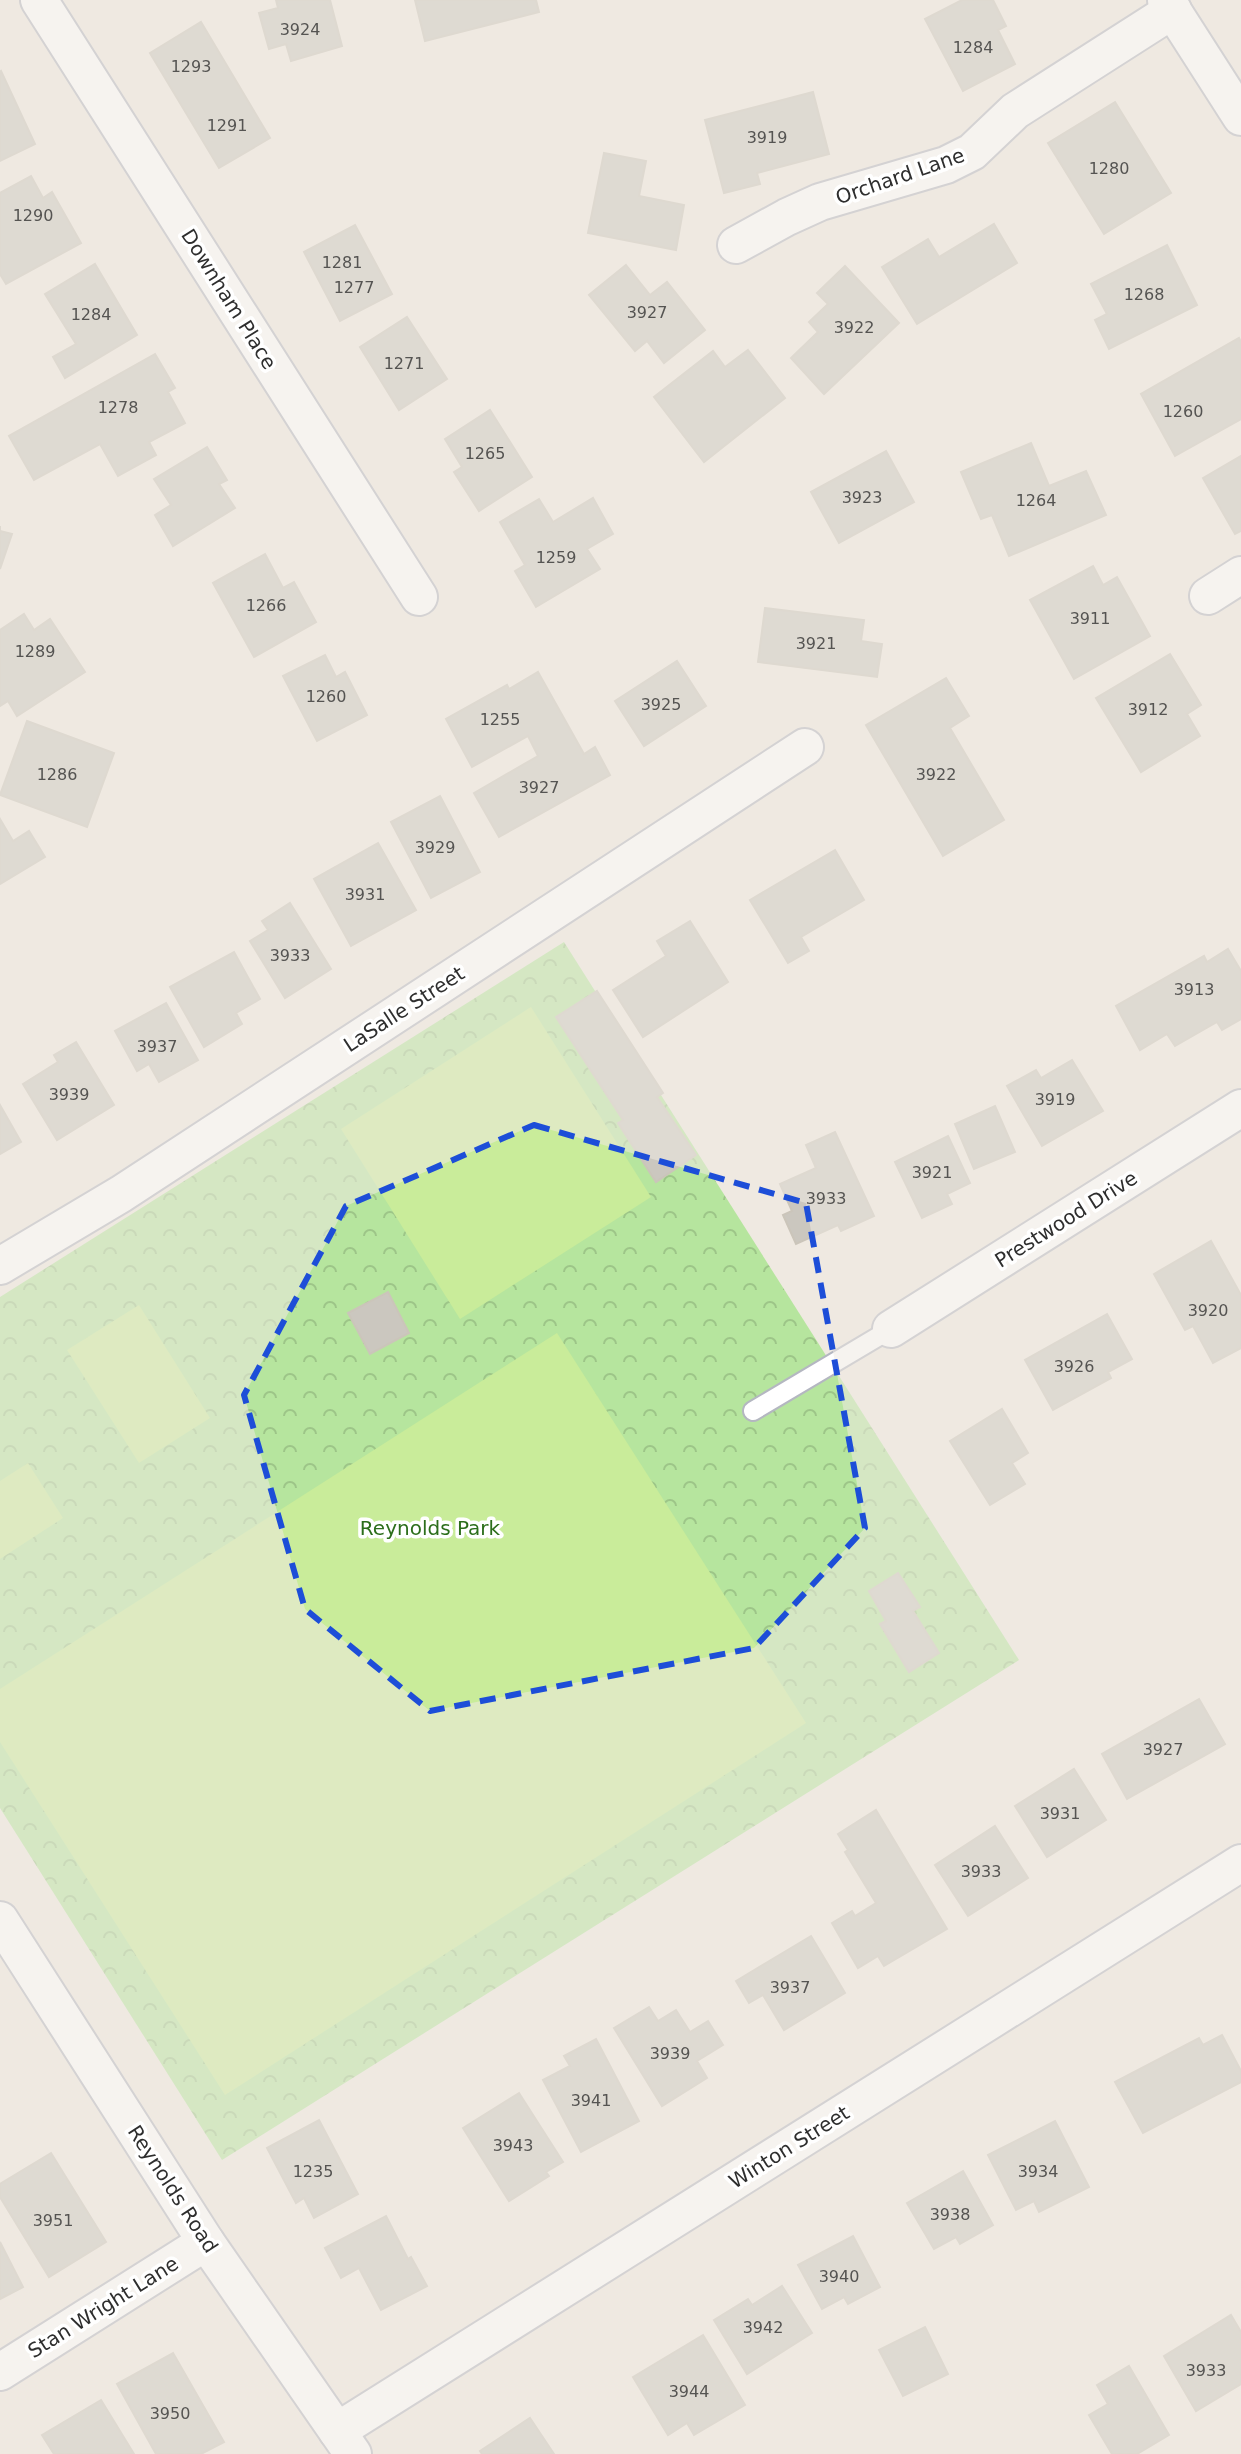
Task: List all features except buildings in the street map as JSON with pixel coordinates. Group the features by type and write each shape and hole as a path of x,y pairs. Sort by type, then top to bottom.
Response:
{"street":[{"name":"Downham Place","path":"39,0 419,597"},
{"path":"1170,5 1241,117"},
{"name":"Orchard Lane","path":"736,245 820,202 946,165 972,152 1015,111 1170,5"},
{"path":"1208,596 1241,575"},
{"name":"LaSalle Street","path":"0,1266 121,1194 805,747"},
{"name":"Prestwood Drive","path":"891,1329 1241,1108"},
{"name":"Winton Street","path":"345,2442 1241,1863"},
{"name":"Reynolds Road","path":"0,1920 206,2242 345,2442"},
{"name":"Stan Wright Lane","path":"0,2372 206,2242"}],"lane":[{"path":"753,1411 891,1329"}],"highlighted area":[{"path":"534,1125 806,1203 865,1528 754,1648 430,1711 305,1609 244,1395 346,1206"}],"green space":[{"name":"Reynolds Park","path":"564,942 1019,1660 222,2160 0,1808 0,1297"},
{"path":"531,1007 651,1197 460,1319 341,1129"},
{"path":"139,1305 210,1418 139,1463 67,1350"},
{"path":"557,1333 806,1723 225,2095 0,1742 0,1689"},
{"path":"28,1463 63,1518 0,1559 0,1481"}]}
